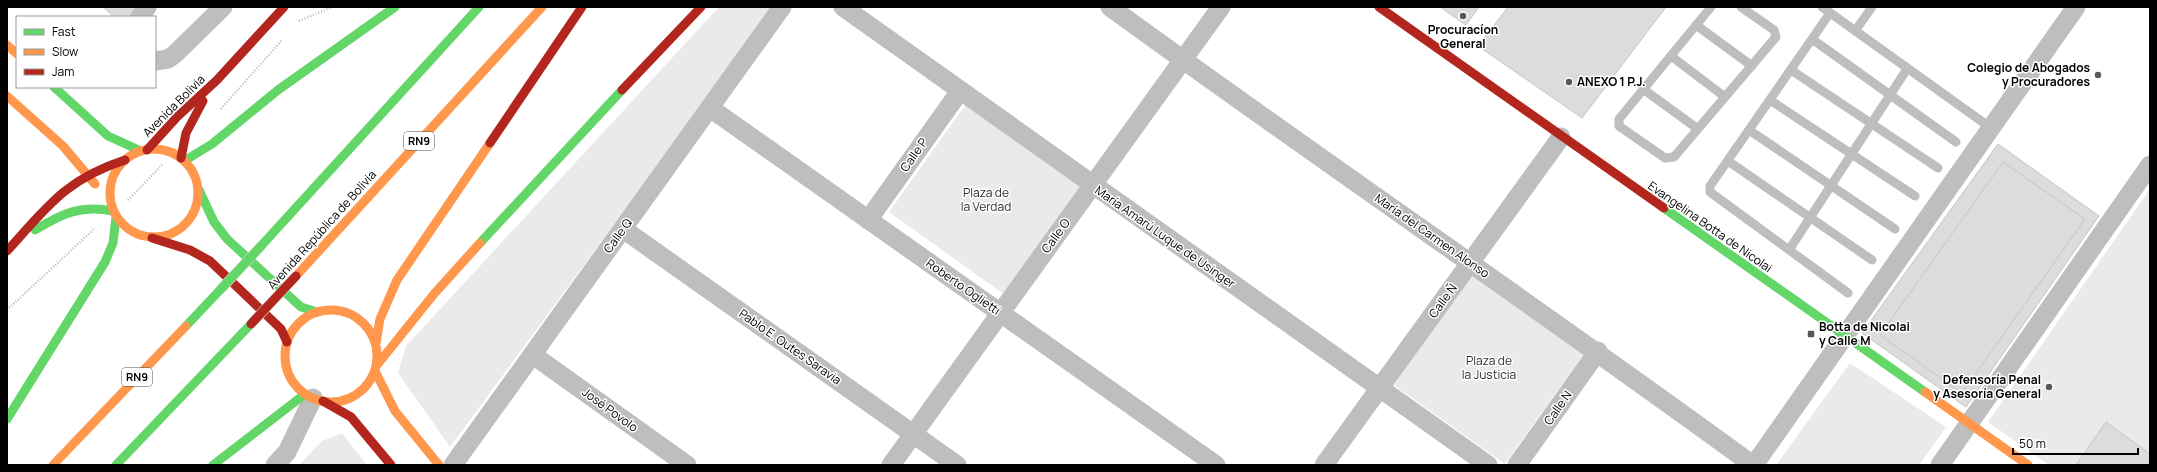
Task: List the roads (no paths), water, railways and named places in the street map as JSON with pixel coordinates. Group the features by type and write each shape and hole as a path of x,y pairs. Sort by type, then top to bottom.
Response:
{"main road":[{"name":"Avenida Bolivia","path":"144,150 217,80 284,7"},
{"path":"182,159 212,144 278,90 395,7"},
{"name":"RN9","path":"53,465 221,290 479,7"},
{"name":"Avenida República de Bolivia","path":"116,465 296,276 542,7"},
{"path":"439,465 395,411 376,368 376,344 380,318 397,280 582,7"},
{"path":"213,465 314,398 336,402 349,399 360,392 369,382 376,368 434,294 577,138 701,7"},
{"name":"Evangelina Botta de Nicolai","path":"1379,7 1561,137 2028,465"},
{"path":"7,45 16,53"},
{"name":"Avenida Bolivia","path":"182,159 186,134 191,121 217,80"},
{"path":"55,88 108,136 144,150 161,150 182,159 194,174 199,190 214,222 227,239 297,303 302,307 317,312"},
{"path":"7,96 63,146 110,200 115,214 113,243 105,262 7,419"},
{"path":"10,248 42,209 65,188 87,173 124,160 144,150"},
{"path":"110,200 111,179 116,169 124,160"},
{"path":"152,238 164,236 185,226 193,216 198,203 199,190"},
{"path":"10,248 63,212 85,207 115,214 132,232 190,250 210,261 281,329 287,342"},
{"path":"408,311 434,294"},
{"path":"390,318 351,315 329,310 317,312 298,323 287,342 285,357 288,371 294,384 314,398 351,417 391,465"},
{"path":"351,315 362,322 370,332 376,344"}],"street":[{"path":"141,16 147,7"},
{"name":"Calle Q","path":"453,465 782,7"},
{"name":"María Amarú Luque de Usinger","path":"843,7 1093,186 1488,465"},
{"name":"María del Carmen Alonso","path":"1110,7 1470,264 1598,352 1754,465"},
{"name":"Calle O","path":"892,465 1221,7"},
{"path":"1754,465 2076,7"},
{"path":"156,61 168,59 175,54 212,11"},
{"name":"Calle P","path":"868,220 960,91"},
{"name":"Roberto Oglietti","path":"710,108 1216,465"},
{"name":"Calle Ñ","path":"1324,465 1561,137"},
{"path":"1940,465 2150,165"},
{"name":"Pablo E. Outes Saravia","path":"623,230 957,465"},
{"name":"Calle N","path":"1517,465 1598,352"},
{"name":"José Povolo","path":"533,355 687,465"},
{"path":"275,465 287,452 314,398"}],"lane":[{"path":"1711,7 1619,119 1619,126 1665,158 1674,157 1776,37 1774,30 1741,7"},
{"path":"1822,7 1991,128"},
{"path":"1855,31 1867,8"},
{"path":"1830,13 1710,186 1710,192 1848,293"},
{"path":"1696,25 1752,66"},
{"path":"1812,39 1956,142"},
{"path":"1670,56 1725,98"},
{"path":"1789,250 1907,68"},
{"path":"1791,70 1938,168"},
{"path":"1643,89 1698,129"},
{"path":"1770,100 1915,196"},
{"path":"1749,130 1895,228"},
{"path":"1728,161 1872,260"}],"place":[{"name":"Procuracíon General","path":"1463,16"},
{"name":"Colegio de Abogados y Procuradores","path":"2098,75"},
{"name":"ANEXO 1 P.J.","path":"1569,82"},
{"name":"Botta de Nicolai y Calle M","path":"1811,334"},
{"name":"Defensoría Penal y Asesoría General","path":"2049,387"}],"park label":[{"name":"Plaza de la Verdad","path":"986,200"},
{"name":"Plaza de la Justicia","path":"1489,368"}]}
